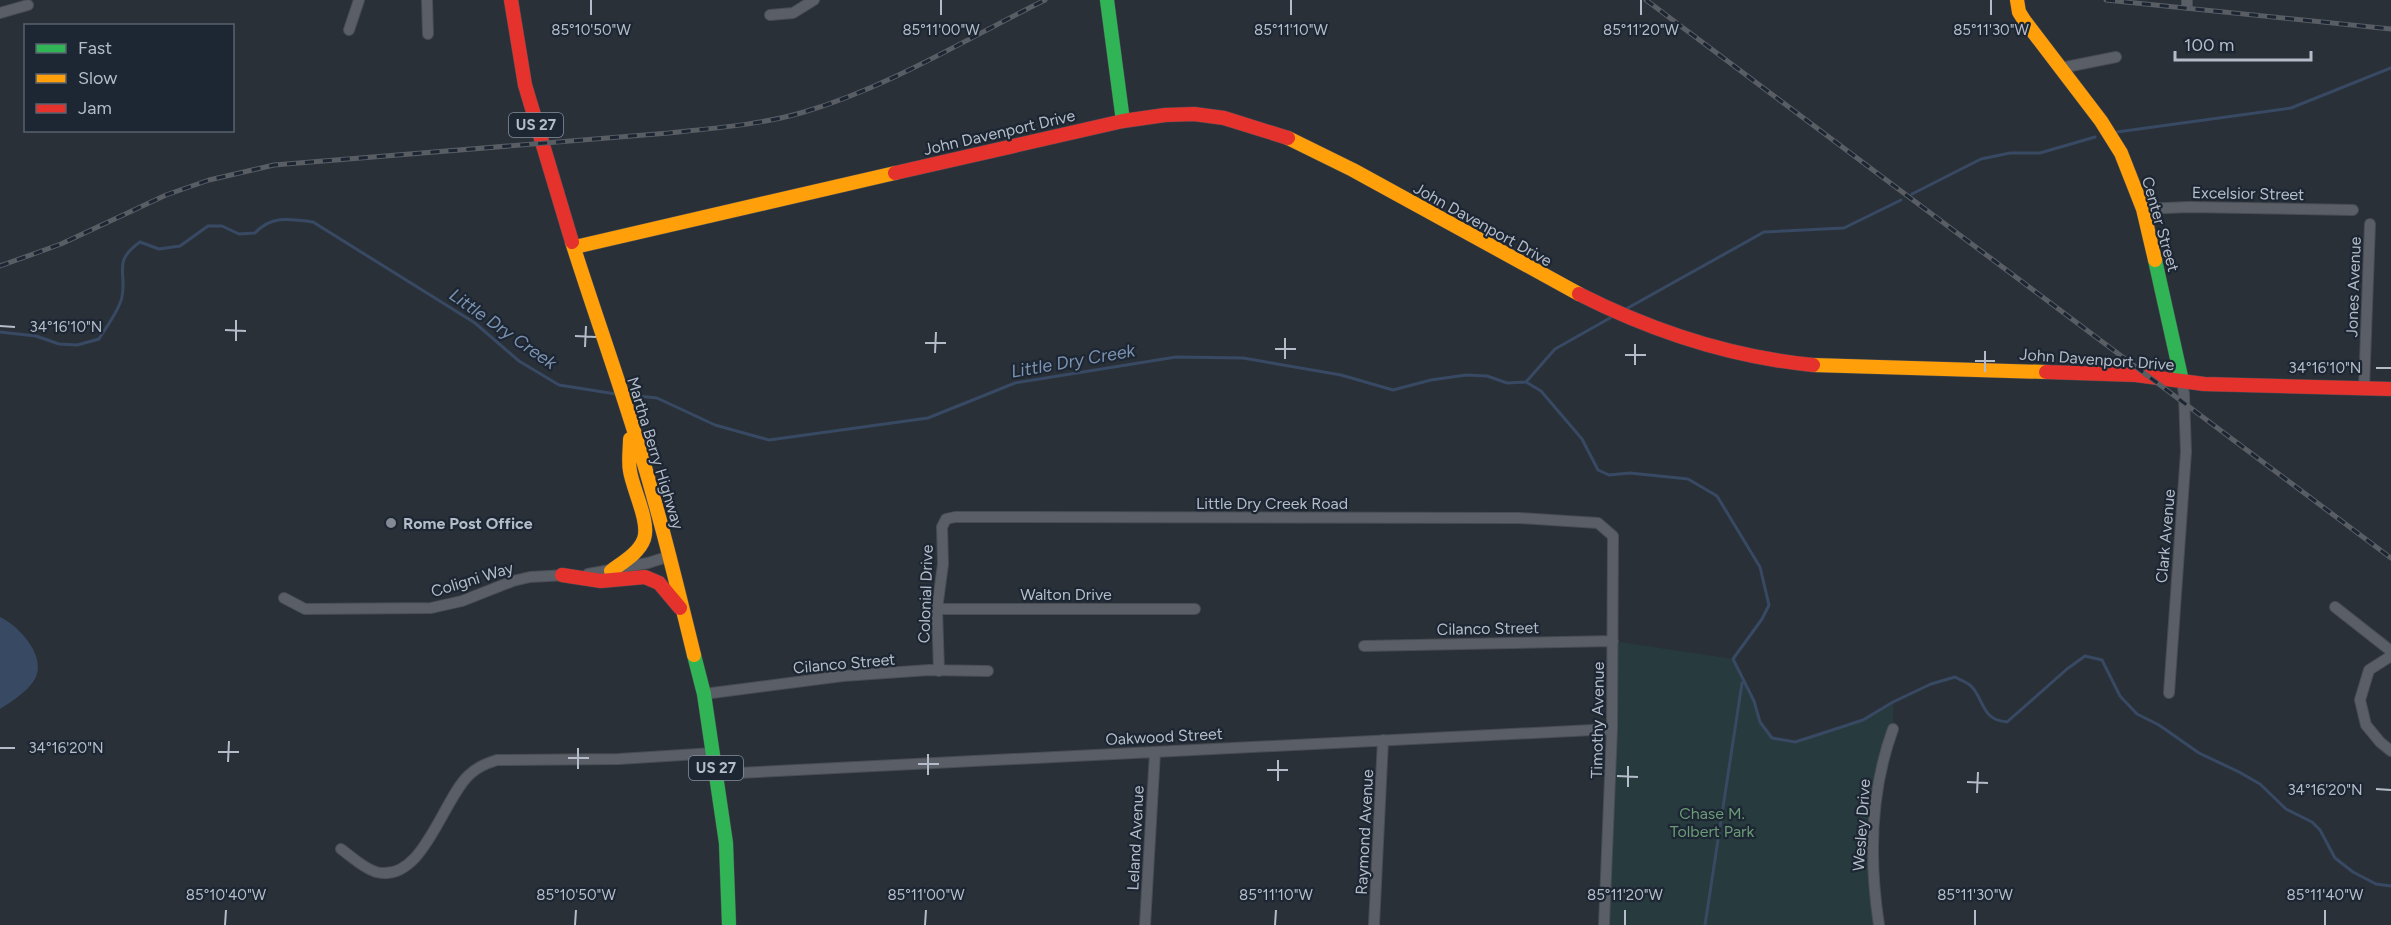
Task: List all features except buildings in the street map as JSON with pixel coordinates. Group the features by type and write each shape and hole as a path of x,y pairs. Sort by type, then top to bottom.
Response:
{"street":[{"path":"349,30 359,0"},
{"path":"427,0 428,34"},
{"name":"Martha Berry Highway","path":"511,0 525,86 605,348 628,411 634,450 670,555 704,694 726,843 729,925"},
{"path":"770,15 793,13 814,0"},
{"path":"1107,0 1124,121"},
{"name":"Center Street","path":"2017,0 2019,12 2024,20 2112,137 2127,168 2143,209 2182,381"},
{"path":"0,13 28,5"},
{"path":"2061,68 2116,57"},
{"name":"John Davenport Drive","path":"575,247 1124,121 1194,114 1237,121 1278,134 1317,151 1554,282 1614,312 1678,337 1721,350 1800,364 1927,370 2136,375 2204,384 2391,388"},
{"name":"Excelsior Street","path":"2143,209 2189,207 2353,210"},
{"name":"Jones Avenue","path":"2364,388 2370,224"},
{"name":"Clark Avenue","path":"2169,693 2186,452 2182,381"},
{"path":"611,571 634,555 642,546 647,530 631,476 634,450"},
{"name":"Little Dry Creek Road","path":"946,519 955,517 1520,518 1598,523"},
{"name":"Colonial Drive","path":"939,671 937,609 942,564 942,528 946,519"},
{"name":"Timothy Avenue","path":"1598,523 1613,536 1612,729 1604,925"},
{"name":"Coligni Way","path":"284,598 305,609 430,608 462,601 513,581 530,577 611,571 648,563 670,555"},
{"path":"562,575 601,582 629,577 645,577 659,583 684,613"},
{"path":"2335,607 2391,651"},
{"name":"Walton Drive","path":"937,609 1196,609"},
{"name":"Cilanco Street","path":"1364,646 1613,641"},
{"path":"2391,656 2369,670 2360,700 2366,725 2391,751"},
{"name":"Cilanco Street","path":"704,694 843,676 988,671"},
{"name":"Oakwood Street","path":"717,774 1612,729"},
{"name":"Wesley Drive","path":"1879,925 1872,872 1875,814 1882,760 1893,729"},
{"name":"Raymond Avenue","path":"1374,925 1383,740"},
{"name":"Leland Avenue","path":"1145,925 1155,752"},
{"path":"341,849 373,871 388,872 406,866 419,854 465,779 480,766 497,760 619,759 714,753"}],"green space":[{"name":"Chase M. Tolbert Park","path":"1613,641 1733,659 1754,701 1760,722 1772,738 1795,742 1863,720 1893,702 1893,729 1874,840 1879,925 1604,925"}],"water":[{"path":"0,617 8,621 24,636 38,664 37,673 30,686 0,709"}],"waterway":[{"path":"2117,132 2291,108 2391,68"},
{"path":"1912,194 1981,159 2010,153 2040,153 2095,137"},
{"path":"1626,309 1764,232 1844,228 1901,200"},
{"name":"Little Dry Creek","path":"0,332 36,336 59,344 77,345 99,339 122,297 123,261 131,249 140,242 159,249 180,246 208,226 222,226 239,234 255,233 268,223 297,220 313,222 475,323 519,361 559,385 616,394"},
{"path":"1526,382 1555,349 1610,318"},
{"name":"Little Dry Creek","path":"628,395 657,398 715,425 769,440 928,418 1015,383 1176,357 1243,358 1341,375 1393,390 1431,380 1466,375 1487,376 1507,383 1526,382 1541,391 1582,439 1598,470 1609,475 1630,473 1688,479 1717,496 1760,567 1769,605 1762,619 1733,659 1754,701 1760,722 1772,738 1795,742 1863,720 1893,702 1931,684 1955,677 1972,687 1988,714 1999,721 2007,722 2085,656 2102,660 2120,696 2137,714 2159,725 2199,753 2260,784 2286,809 2312,822 2320,830 2335,858 2353,872 2376,884 2391,886"},
{"name":"Little Dry Creek","path":"1705,925 1742,683"}],"railway":[{"path":"0,266 61,244 166,195 209,180 274,165 669,133 737,126 804,112 836,102 897,76 1045,0"},
{"path":"1646,0 2391,558"},
{"path":"2106,0 2391,29"}],"traffic: fast":[{"path":"1107,0 1123,121"},
{"path":"2155,260 2182,381"},
{"path":"694,655 704,694 726,843 729,925"}],"traffic: slow":[{"path":"2017,0 2019,12 2024,20 2101,121 2121,153 2143,209 2155,260"},
{"path":"1288,138 1353,170 1579,294"},
{"path":"575,247 895,173"},
{"path":"572,242 646,472 694,655"},
{"path":"1813,365 2046,372"},
{"path":"611,571 630,557 644,539 645,524 630,471 630,439"}],"traffic: jam":[{"path":"511,0 525,85 572,242"},
{"path":"895,173 1123,121 1165,115 1194,114 1224,118 1288,138"},
{"path":"1579,294 1636,320 1693,341 1752,356 1813,365"},
{"path":"2046,372 2136,375 2204,384 2391,389"},
{"path":"562,575 601,581 645,577 659,583 680,608"}],"place":[{"name":"Rome Post Office","path":"391,523"}]}
